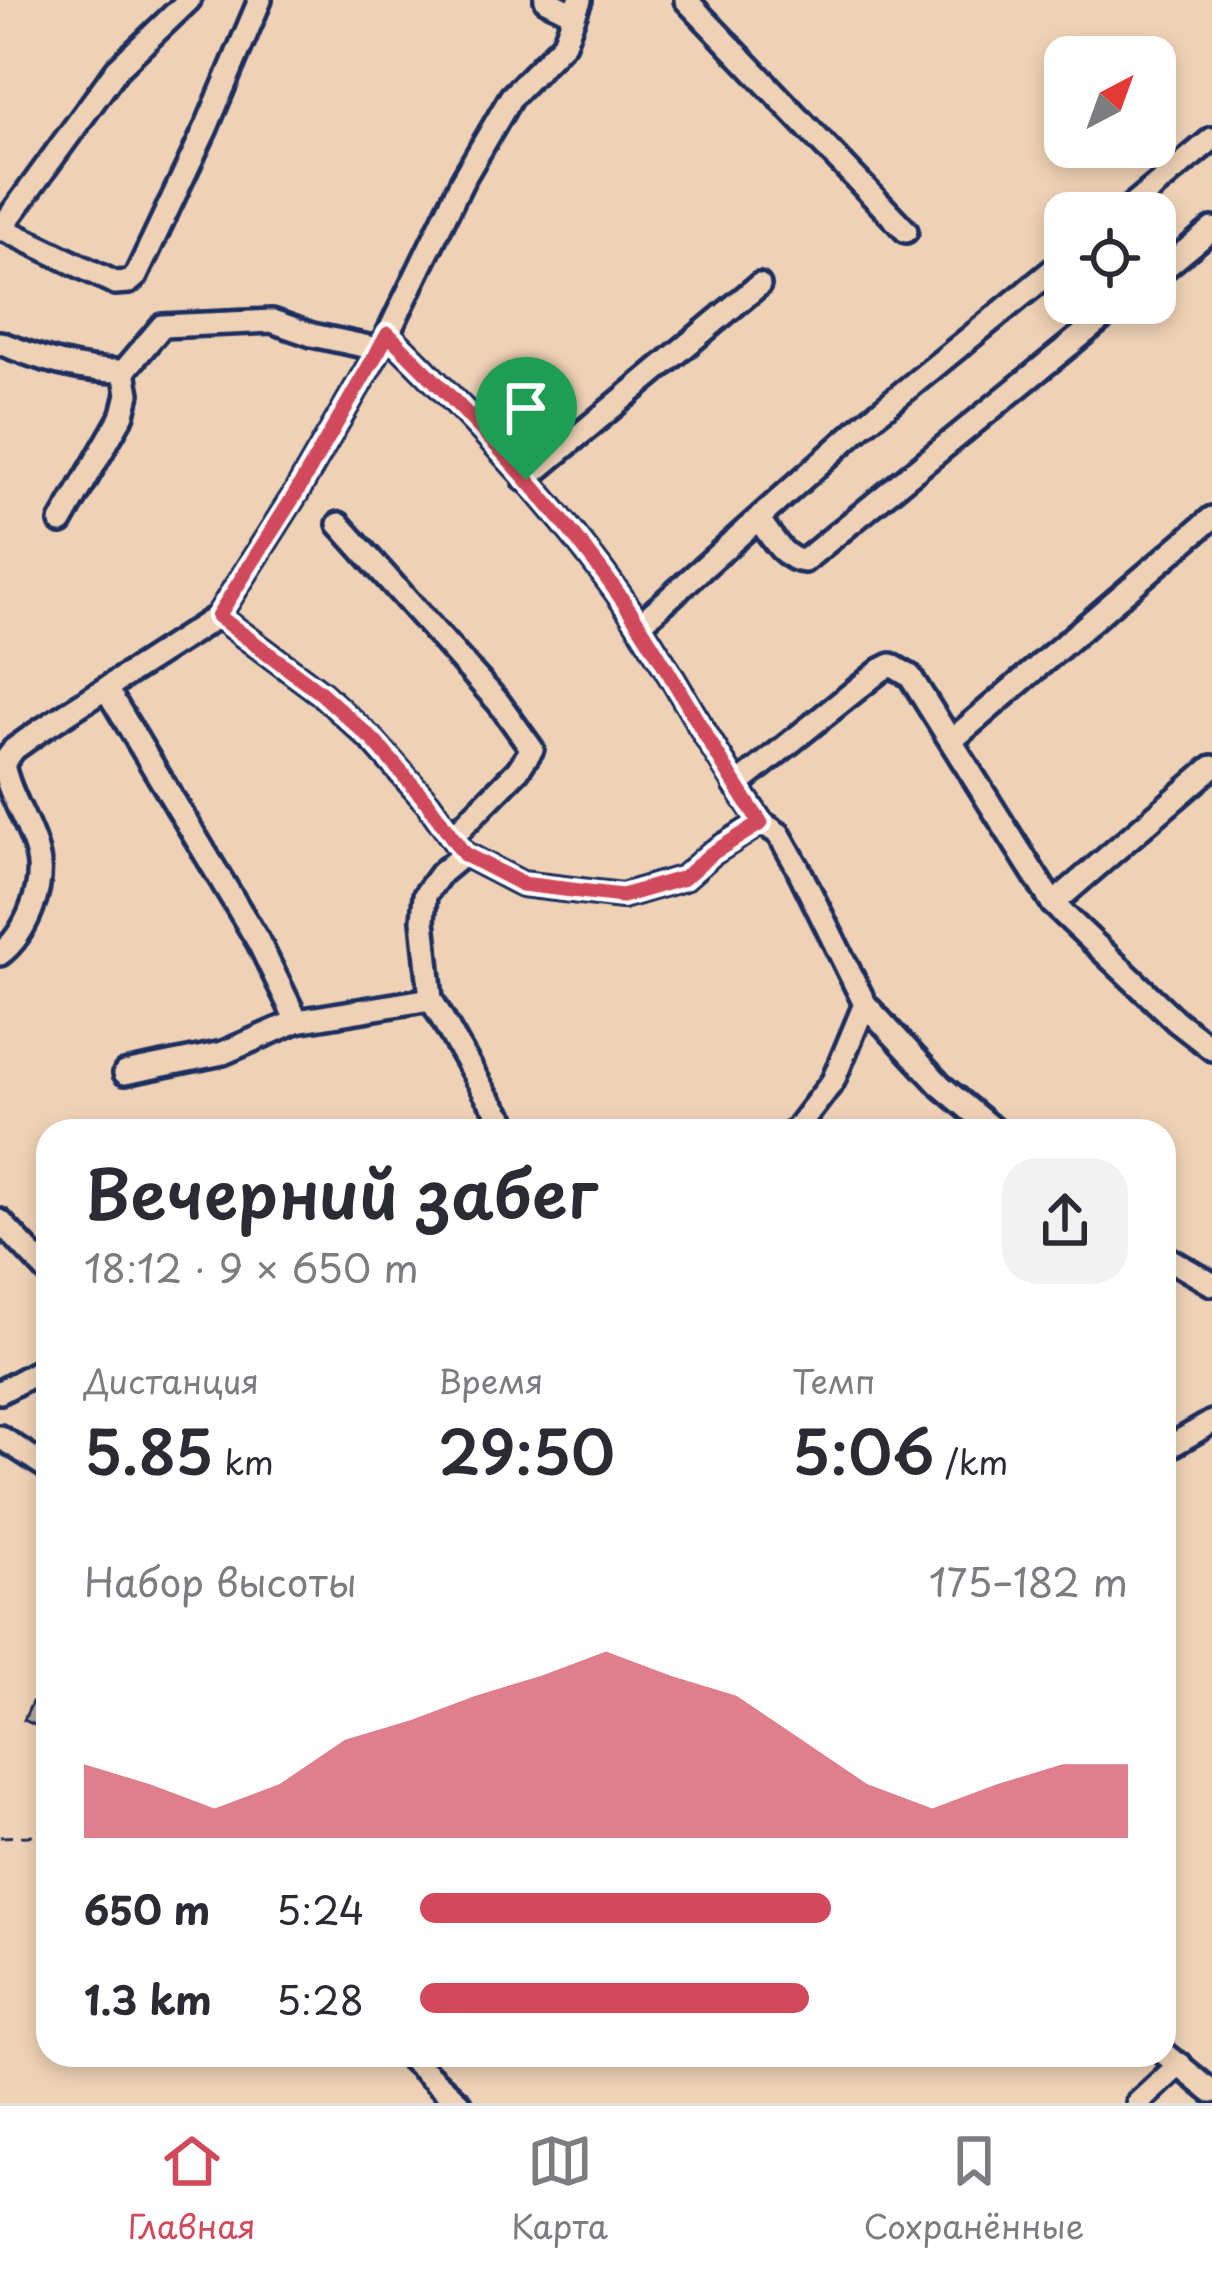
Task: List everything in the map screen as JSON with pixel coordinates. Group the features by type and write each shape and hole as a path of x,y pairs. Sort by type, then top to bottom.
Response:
{"street":[{"path":"189,0 117,69 0,229 116,283 136,276 260,0"},
{"path":"0,954 19,940 35,896 39,856 7,784 3,764 7,745 107,690 218,616 296,493 383,341 462,181 511,97 564,43 576,6 546,0"},
{"path":"686,0 906,232"},
{"path":"1148,192 1212,139"},
{"path":"1176,259 1212,229"},
{"path":"639,625 863,425 1044,277"},
{"path":"526,480 759,285"},
{"path":"61,522 123,414 128,394 124,371 162,326 272,321 312,335 383,341 526,480 639,625 736,786 761,823 779,834 866,1004 940,1085 981,1119"},
{"path":"759,520 785,553 804,561 1095,324"},
{"path":"0,343 46,361 124,371"},
{"path":"952,740 1212,518"},
{"path":"340,524 499,703 532,749 425,895 423,920 431,999 503,1119"},
{"path":"218,616 321,693 374,741 458,845 522,884 622,896 684,878 711,854 761,823"},
{"path":"736,786 891,665 910,676 1052,904 1159,1006 1212,1049"},
{"path":"107,690 259,941 297,1021"},
{"path":"1052,904 1212,767"},
{"path":"125,1073 223,1053 297,1021 431,999"},
{"path":"804,1119 833,1082 866,1004"},
{"path":"0,1221 36,1259"},
{"path":"1176,1263 1212,1284"},
{"path":"0,1392 36,1372"},
{"path":"1176,1443 1212,1423"},
{"path":"0,1437 36,1460"},
{"path":"1176,2061 1212,2092"},
{"path":"420,2067 459,2103"},
{"path":"1138,2103 1165,2067"}],"path":[{"path":"0,1837 36,1832"}],"building":[{"path":"32,1702 36,1704 36,1726 24,1720"}],"route":[{"path":"388,334 526,480 639,625 761,823 711,854 684,878 622,896 522,884 464,854 428,803 374,741 321,693 218,616 388,334"}]}
